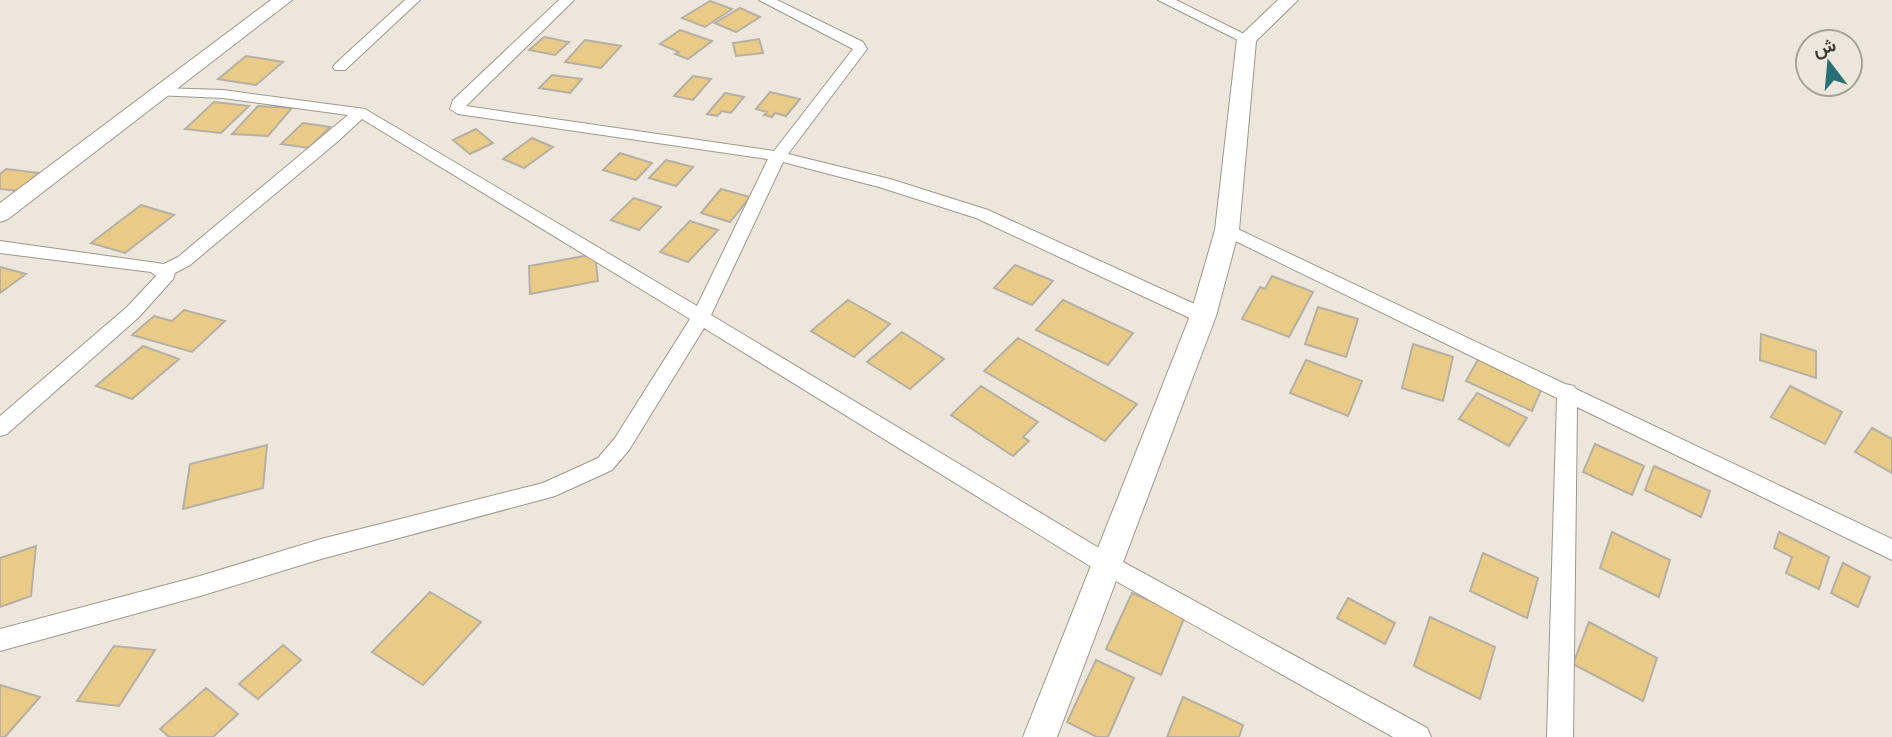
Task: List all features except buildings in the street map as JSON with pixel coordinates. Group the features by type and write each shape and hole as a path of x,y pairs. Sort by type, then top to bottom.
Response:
{"street":[{"path":"0,214 284,0"},
{"path":"340,67 413,0"},
{"path":"567,0 458,103 458,109 778,156 884,183 982,214 1203,316"},
{"path":"0,640 200,586 321,549 493,506 581,478 605,464 622,444 701,317 778,156 860,49 858,45 766,0"},
{"path":"1165,0 1247,39"},
{"path":"1040,737 1203,316 1227,230 1247,39 1289,0"},
{"path":"161,92 223,94 360,112 1105,564 1418,737"},
{"path":"165,271 195,252 332,139 360,112"},
{"path":"1227,230 1567,391 1892,550"},
{"path":"0,247 156,267 165,271"},
{"path":"0,428 133,312 166,278 165,271"},
{"path":"1560,737 1567,391"}]}
